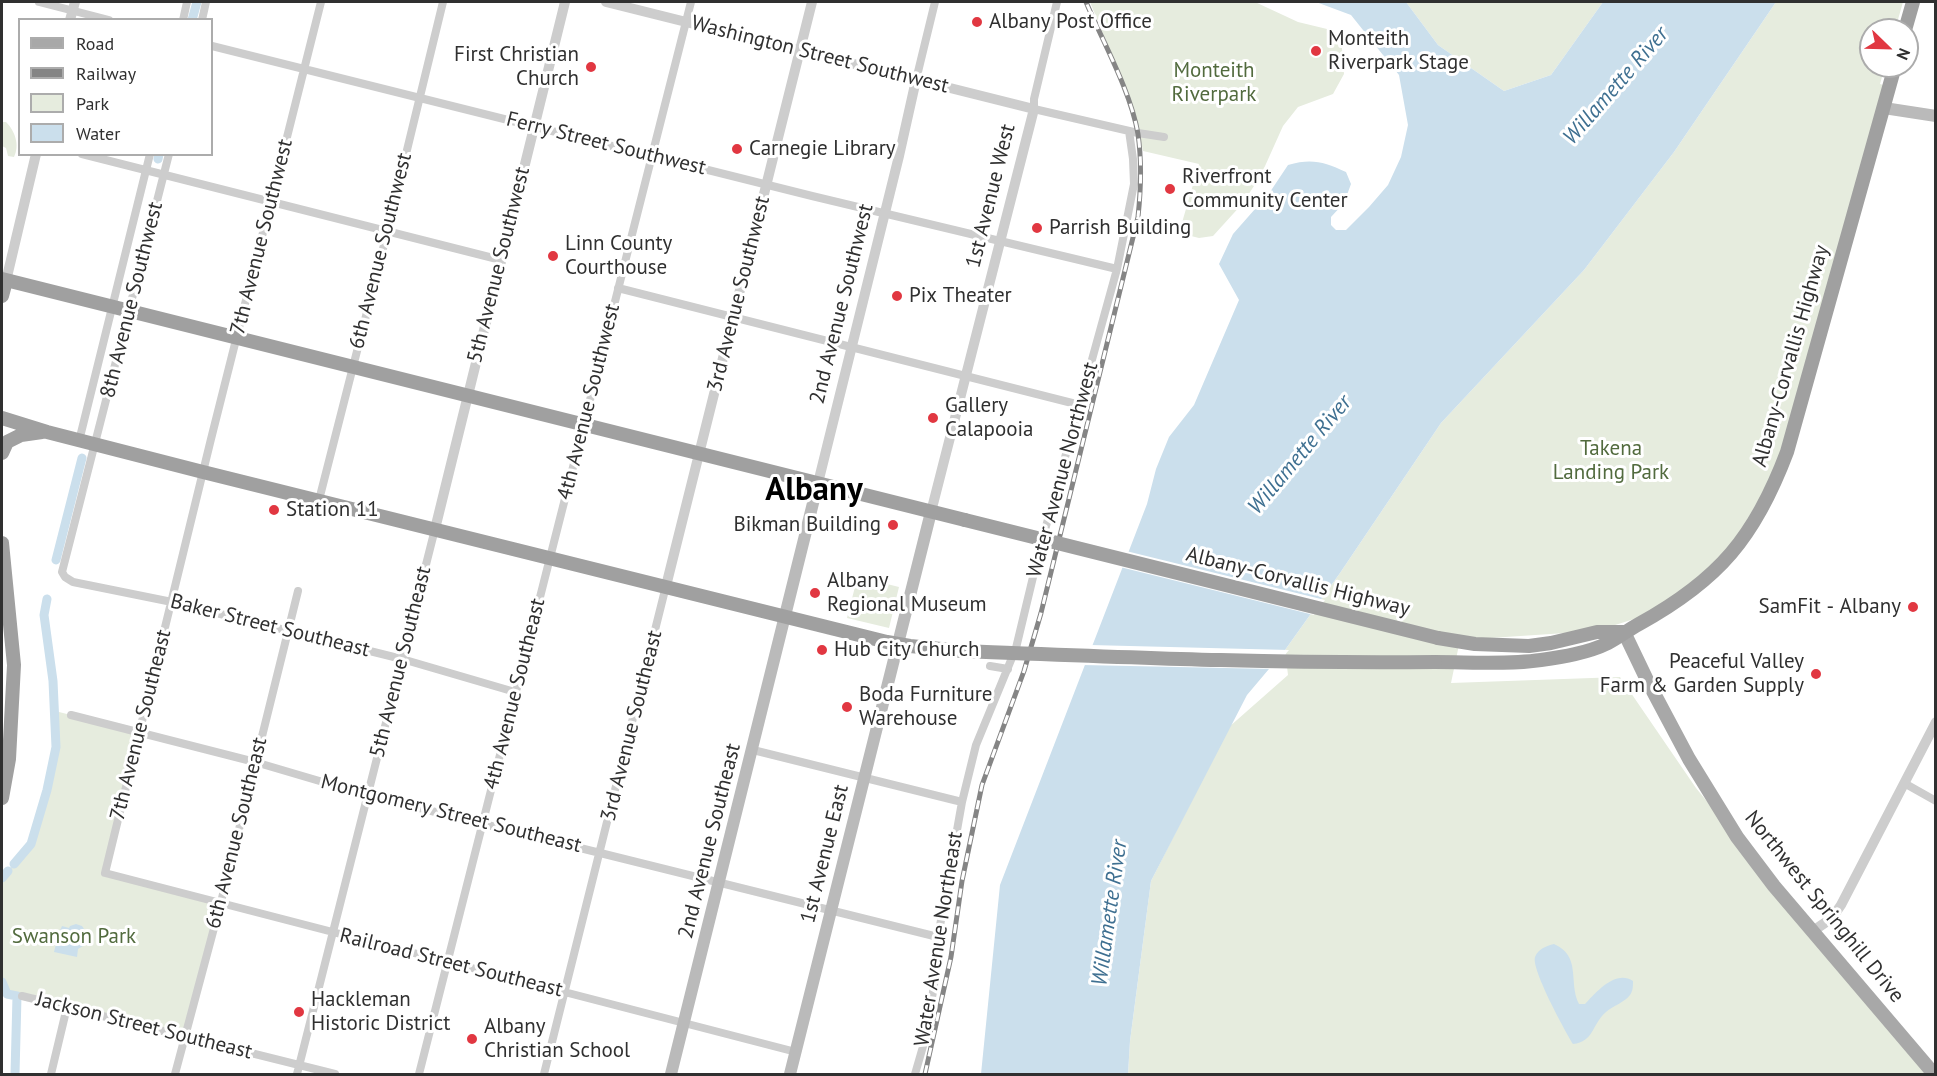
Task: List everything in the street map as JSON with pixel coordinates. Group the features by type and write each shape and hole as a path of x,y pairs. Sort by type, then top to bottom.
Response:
{"highway":[{"path":"1908,18 1913,2"},
{"name":"Albany-Corvallis Highway","path":"2,418 79,441 898,644 962,651 1368,663 1539,660 1592,649 1607,643 1666,609 1708,578 1740,543 1765,504 1787,452 1892,78"},
{"path":"2,296 4,280"},
{"name":"Albany-Corvallis Highway","path":"4,280 129,309 1438,638 1474,644 1529,646 1597,632 1624,632"},
{"path":"3,445 21,435 47,432"},
{"path":"2,543 14,665 9,759 2,798"}],"main road":[{"path":"1884,108 1935,116"},
{"name":"2nd Avenue Southwest","path":"786,617 818,483"},
{"name":"1st Avenue West","path":"898,644 931,512"},
{"name":"2nd Avenue Southeast","path":"670,1074 786,617"},
{"name":"Northwest Springhill Drive","path":"1624,632 1647,680 1706,789 1755,861 1934,1074"},
{"name":"1st Avenue East","path":"790,1074 898,644"}],"street":[{"path":"39,2 102,18"},
{"path":"183,18 187,2"},
{"path":"202,18 206,2"},
{"name":"7th Avenue Southwest","path":"203,472 321,2"},
{"name":"6th Avenue Southwest","path":"320,500 443,2"},
{"name":"5th Avenue Southwest","path":"435,529 565,2"},
{"name":"Washington Street Southwest","path":"606,2 1034,109"},
{"name":"4th Avenue Southwest","path":"550,558 690,2"},
{"name":"3rd Avenue Southwest","path":"666,586 812,2"},
{"name":"2nd Avenue Southwest","path":"818,483 935,2"},
{"name":"1st Avenue West","path":"931,512 1034,109 1034,99 1057,2"},
{"name":"Ferry Street Southwest","path":"213,46 1117,269"},
{"path":"1034,109 1164,137"},
{"name":"Water Avenue Northwest","path":"962,802 976,745 1008,669 1022,627 1040,548 1117,269 1134,184 1129,131"},
{"path":"4,280 35,156"},
{"path":"90,156 501,260"},
{"name":"8th Avenue Southwest","path":"79,441 150,156"},
{"name":"8th Avenue Southwest","path":"62,572 169,156"},
{"path":"618,288 1080,405"},
{"name":"7th Avenue Southeast","path":"105,873 203,472"},
{"name":"5th Avenue Southeast","path":"299,1070 435,529"},
{"name":"4th Avenue Southeast","path":"419,1074 550,558"},
{"name":"Baker Street Southeast","path":"62,572 73,582 172,602 402,659 515,692"},
{"name":"3rd Avenue Southeast","path":"544,1074 666,586"},
{"name":"6th Avenue Southeast","path":"175,1074 221,902 298,591"},
{"path":"990,666 1008,669"},
{"name":"Montgomery Street Southeast","path":"71,715 255,762 367,795 938,937"},
{"path":"1813,931 1832,918 1841,905 1935,722"},
{"path":"753,750 962,802"},
{"path":"1904,783 1935,801"},
{"name":"Water Avenue Northeast","path":"915,1074 924,1043 934,986 938,937 962,802"},
{"name":"Railroad Street Southeast","path":"105,873 796,1052"},
{"name":"Jackson Street Southeast","path":"22,996 186,1036 299,1070 335,1074"},
{"path":"51,1074 68,1007"}],"green space":[{"name":"Monteith Riverpark","path":"1090,2 1255,2 1298,22 1327,29 1341,36 1344,74 1333,94 1298,107 1283,126 1261,175 1243,203 1213,236 1199,238 1179,233 1199,164 1143,151 1134,109"},
{"path":"1406,2 1603,2 1551,75 1504,91 1438,45"},
{"name":"Takena Landing Park","path":"1776,2 1903,2 1898,18 1859,18 1859,78 1882,78 1880,84 1890,87 1787,451 1721,565 1666,609 1596,631 1460,640 1451,683 1620,677 1696,788 1935,1074 1128,1074 1130,1041 1151,881 1229,727 1288,675 1285,650 1441,423 1584,270 1674,152"},
{"path":"2,122 6,122 16,138 17,148 14,157 8,156 6,148 2,146"},
{"path":"858,575 899,587 889,628 847,618"},
{"name":"Swanson Park","path":"55,711 139,732 105,873 221,902 186,1036 7,994 2,982 2,878 31,844 47,790 56,747"}],"water":[{"name":"Willamette River","path":"1316,2 1406,2 1438,45 1504,91 1551,75 1603,2 1776,2 1674,152 1584,270 1441,423 1340,573 1285,650 1247,695 1151,881 1130,1041 1128,1074 981,1074 1000,885 1147,504 1156,469 1169,437 1194,405 1239,300 1219,264 1233,234 1270,192 1288,165 1318,162 1346,172 1351,184 1344,203 1331,217 1331,225 1336,230 1346,230 1388,185 1401,157 1408,125 1399,75 1351,15"},
{"path":"76,924 82,926 88,935 86,944 78,949 77,957 54,952 56,944 47,938 50,929 59,933 62,926 69,928"},
{"path":"1554,944 1568,955 1579,1004 1585,1004 1613,980 1627,978 1633,981 1630,995 1606,1012 1589,1036 1580,1043 1573,1044 1569,1037 1556,1014 1535,964 1538,952"}],"pier":[{"path":"1126,551 1325,600 1314,615 1120,567"},
{"path":"1090,645 1289,650 1273,669 1082,665"}],"waterway":[{"path":"193,18 197,2"},
{"path":"56,560 82,458"},
{"path":"14,864 31,844 47,790 56,747 53,681 44,615 47,599"},
{"path":"2,878 8,871"},
{"path":"2,982 7,994 17,996 15,1074"}],"railway":[{"path":"925,1074 951,957 962,881 982,785 1024,671 1041,613 1138,217 1141,165 1138,134 1123,84 1086,2"}],"place":[{"name":"Albany Post Office","path":"977,22"},
{"name":"Monteith Riverpark Stage","path":"1316,51"},
{"name":"First Christian Church","path":"591,67"},
{"name":"Carnegie Library","path":"737,149"},
{"name":"Riverfront Community Center","path":"1170,189"},
{"name":"Parrish Building","path":"1037,228"},
{"name":"Linn County Courthouse","path":"553,256"},
{"name":"Pix Theater","path":"897,296"},
{"name":"Gallery Calapooia","path":"933,418"},
{"name":"Station 11","path":"274,510"},
{"name":"Bikman Building","path":"893,525"},
{"name":"Albany Regional Museum","path":"815,593"},
{"name":"SamFit - Albany","path":"1913,607"},
{"name":"Hub City Church","path":"822,650"},
{"name":"Peaceful Valley Farm & Garden Supply","path":"1816,674"},
{"name":"Boda Furniture Warehouse","path":"847,707"},
{"name":"Hackleman Historic District","path":"299,1012"},
{"name":"Albany Christian School","path":"472,1039"}],"district":[{"name":"Albany","path":"814,491"}]}
